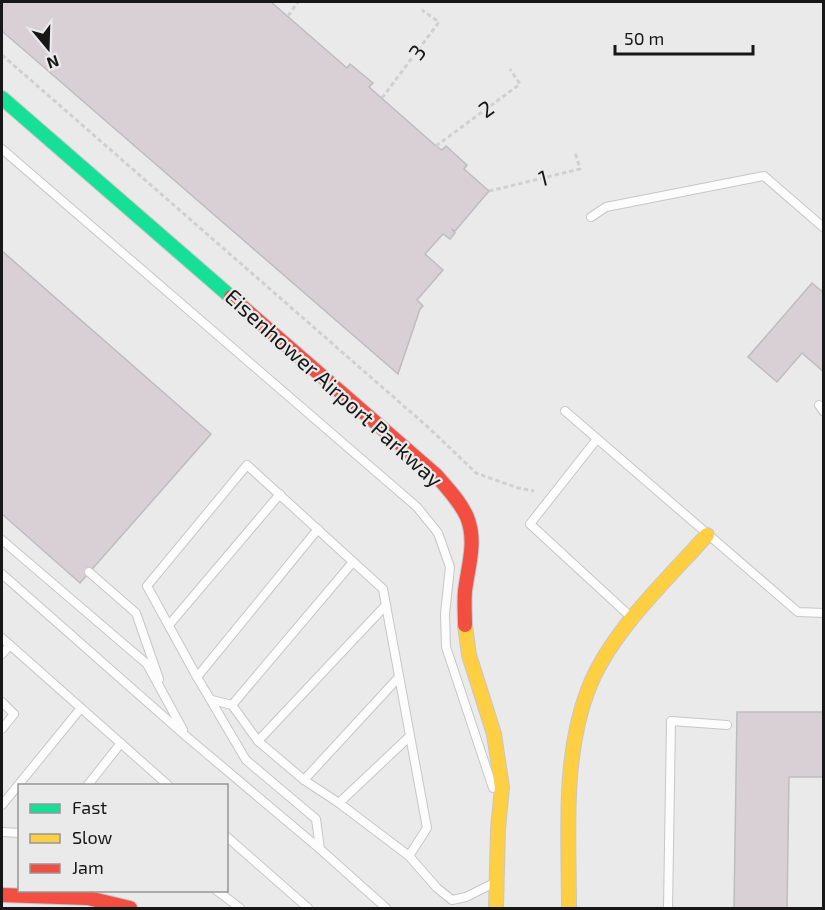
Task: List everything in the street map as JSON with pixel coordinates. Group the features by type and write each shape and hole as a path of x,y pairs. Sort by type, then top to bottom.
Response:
{"main road":[{"name":"Eisenhower Airport Parkway","path":"2,98 427,468 455,496 466,517 471,540 471,565 465,592 468,655 494,734 502,787 496,909"},
{"path":"569,909 571,795 575,734 588,690 608,653 707,535"},
{"path":"8,898 88,898 130,909"}],"lane":[{"path":"2,149 417,507 438,533 450,567 445,614 446,647 500,810"},
{"path":"591,218 606,207 764,176 824,228"},
{"path":"566,411 798,612 824,613"},
{"path":"597,439 530,525 634,620"},
{"path":"320,849 316,819 246,760 147,586 248,465 383,589 427,828 409,856"},
{"path":"169,625 280,494"},
{"path":"197,677 318,529"},
{"path":"2,540 147,664 187,737"},
{"path":"232,705 353,562"},
{"path":"89,573 136,613 168,703"},
{"path":"2,574 187,737 320,849 386,909"},
{"path":"258,741 386,605"},
{"path":"2,638 167,784"},
{"path":"2,654 10,645"},
{"path":"304,780 399,677"},
{"path":"212,700 232,705 258,741 304,780 339,803 409,856 437,888 452,900 466,897 497,882"},
{"path":"2,702 14,714 2,729"},
{"path":"19,784 81,708"},
{"path":"668,909 671,721 727,725"},
{"path":"339,803 410,736"},
{"path":"89,784 121,743"},
{"path":"2,805 18,785"},
{"path":"2,832 18,833"},
{"path":"228,838 308,909"},
{"path":"217,892 240,909"}],"path":[{"path":"288,16 298,2"},
{"name":"3","path":"382,98 439,22 422,10"},
{"path":"2,55 429,428 476,473 518,488 534,490"},
{"name":"2","path":"436,146 520,84 510,69"},
{"name":"1","path":"489,191 580,169 575,152"}],"building":[{"path":"2,2 271,2 347,68 350,64 373,83 369,87 436,146 442,150 446,146 467,165 464,169 489,191 455,231 452,229 455,233 450,239 443,234 425,254 443,270 417,300 423,306 398,374 2,31"},
{"path":"2,251 211,434 80,583 2,514"},
{"path":"812,283 824,293 824,372 802,353 777,382 748,357"},
{"path":"737,712 824,712 824,777 789,777 787,908 734,908"}],"traffic: fast":[{"path":"2,98 231,297"}],"traffic: slow":[{"path":"569,908 568,826 571,770 574,743 588,690 610,648 640,608 707,535"},
{"path":"465,625 469,655 494,734 502,787 498,829 496,908"}],"traffic: jam":[{"path":"231,297 436,475 457,500 467,517 472,545 465,591 465,625"},
{"path":"2,895 88,898 130,908"}]}
